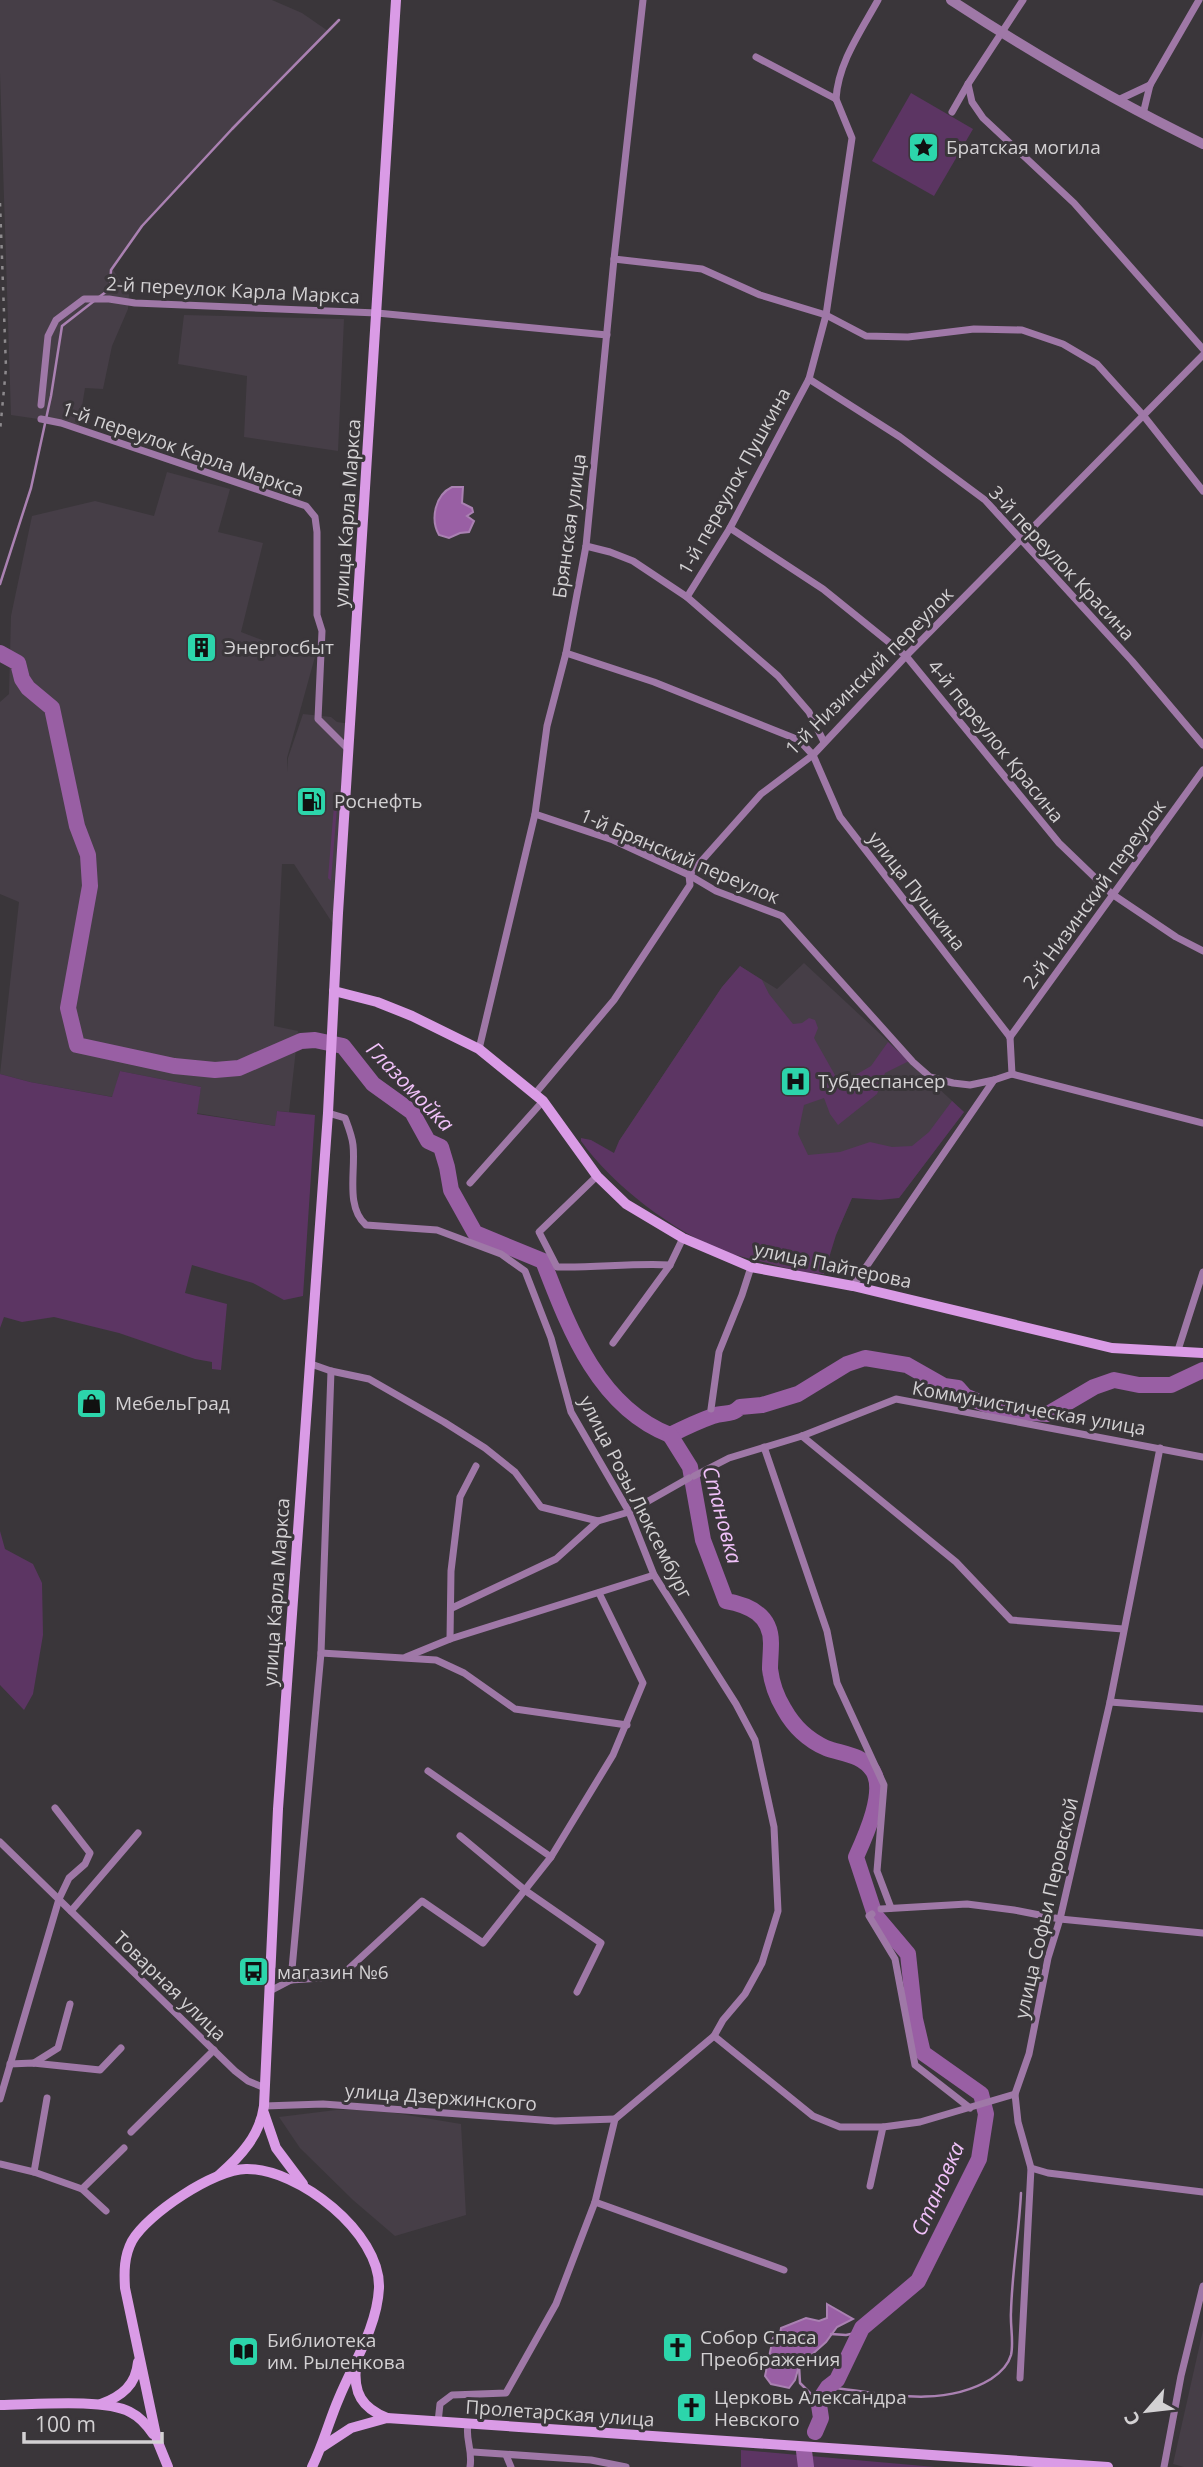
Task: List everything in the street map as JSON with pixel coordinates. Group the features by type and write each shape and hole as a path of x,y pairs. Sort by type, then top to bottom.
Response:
{"main road":[{"name":"улица Карла Маркса","path":"310,2191 296,2177 276,2148 264,2109 278,1809 328,1113 396,0"},
{"name":"улица Пайтерова","path":"334,991 377,1002 479,1049 538,1098 597,1176 626,1204 683,1238 751,1267 853,1286 1112,1348 1203,1353"},
{"name":"улица Карла Маркса","path":"219,2175 248,2146 264,2109"},
{"path":"168,2467 157,2440 138,2355 124,2288 124,2269 131,2242 154,2216 219,2175 243,2169 264,2170 310,2191 345,2219 361,2237 377,2267 377,2306 312,2467"},
{"path":"99,2405 127,2390 136,2375 138,2355"},
{"path":"356,2361 356,2388 360,2400 367,2408 387,2418"},
{"path":"0,2405 99,2405 131,2412 148,2426 157,2440"},
{"name":"Пролетарская улица","path":"322,2447 351,2428 387,2418 1108,2467"}],"street":[{"name":"Брянская улица","path":"479,1049 535,814 547,726 566,653 586,547 643,0"},
{"path":"756,57 836,99 837,84 847,57 878,0"},
{"path":"951,0 1001,33 1118,100 1203,144"},
{"path":"952,112 1023,0"},
{"path":"1143,114 1150,85 1199,0"},
{"path":"968,84 972,102 983,118 1074,203 1203,349"},
{"path":"1118,100 1150,85"},
{"name":"1-й переулок Пушкина","path":"687,597 730,528 809,379 826,315 852,138 836,99"},
{"path":"614,259 702,269 760,295 826,315 866,336 908,337 974,329 1022,330 1063,344 1097,364 1143,415 1203,491"},
{"name":"2-й переулок Карла Маркса","path":"41,405 48,336 56,320 84,299 377,313 607,335"},
{"name":"1-й Низинский переулок","path":"470,1184 614,1000 690,885 689,875 761,794 813,755 906,656 1203,355"},
{"name":"3-й переулок Красина","path":"809,379 900,437 985,500 1132,661 1203,745"},
{"name":"1-й переулок Карла Маркса","path":"41,419 61,423 306,506 315,517 317,532 317,615 322,631 318,719 349,750"},
{"name":"4-й переулок Красина","path":"730,528 823,589 906,656 1059,843 1112,894 1176,937 1203,951"},
{"path":"586,547 633,561 687,597 778,676 810,712 824,742"},
{"path":"566,653 737,713 799,740 813,755"},
{"name":"улица Пушкина","path":"813,755 840,817 1010,1037"},
{"name":"2-й Низинский переулок","path":"1010,1037 1203,770"},
{"name":"1-й Брянский переулок","path":"535,814 613,840 689,875 716,891 782,916 912,1062 930,1077 970,1085 1012,1074"},
{"path":"1010,1037 1012,1074 1203,1122"},
{"path":"853,1286 994,1080"},
{"name":"улица Розы Люксембург","path":"328,1113 345,1118 353,1143 354,1208 358,1218 366,1225 437,1230 501,1254 525,1271 551,1338 571,1412 629,1512 654,1575 736,1704 755,1740 774,1827 778,1911 762,1964 745,1994 723,2020 714,2036 615,2119"},
{"path":"597,1176 539,1232 557,1267 591,1268 632,1263 670,1265"},
{"path":"613,1343 670,1265 683,1238"},
{"path":"711,1409 719,1352 743,1295 751,1267"},
{"path":"1178,1350 1203,1272"},
{"name":"Коммунистическая улица","path":"311,1364 369,1379 485,1448 515,1472 541,1507 598,1521"},
{"path":"291,1980 321,1653 331,1371"},
{"name":"Коммунистическая улица","path":"452,1608 556,1559 598,1521 629,1512 729,1458 802,1436 896,1399 1203,1457"},
{"path":"802,1436 956,1562 1011,1620 1123,1629"},
{"path":"764,1447 827,1631 837,1683 884,1785 877,1871 891,1908"},
{"name":"улица Софьи Перовской","path":"1020,2378 1031,2168 1018,2122 1015,2094 1029,2054 1048,1958 1060,1919 1110,1702 1160,1448"},
{"path":"450,1639 451,1571 460,1497 476,1466"},
{"path":"404,1658 450,1639 654,1575"},
{"path":"270,1991 291,1980 343,1974 422,1901 483,1943 526,1891 551,1857 613,1755 643,1683 599,1593"},
{"path":"321,1653 436,1660 464,1673 515,1709 627,1725"},
{"path":"1110,1702 1203,1709"},
{"path":"428,1771 551,1857"},
{"path":"0,2099 59,1899 69,1878 85,1864 90,1853 55,1808"},
{"path":"71,1911 138,1833"},
{"path":"460,1836 526,1891 601,1942 577,1992"},
{"name":"Товарная улица","path":"0,1842 214,2050 248,2081 265,2088"},
{"path":"881,1909 967,1904 1060,1919 1203,1933"},
{"path":"872,1914 869,1916 895,1959 915,2065 970,2108"},
{"path":"33,2063 58,2048 69,2004"},
{"path":"714,2036 813,2116 840,2127 883,2127 920,2122 1015,2094"},
{"path":"10,2064 33,2063 100,2070 121,2048"},
{"path":"131,2132 214,2050"},
{"path":"34,2172 47,2098"},
{"name":"улица Дзержинского","path":"264,2109 323,2104 555,2121 615,2119"},
{"path":"438,2422 440,2404 452,2395 506,2393 556,2304 595,2202 615,2119"},
{"path":"870,2186 883,2127"},
{"path":"82,2189 124,2148"},
{"path":"0,2165 34,2172 82,2189 106,2211"},
{"path":"1031,2168 1048,2173 1203,2192"},
{"path":"595,2202 785,2270"},
{"path":"1164,2467 1181,2376 1203,2286"},
{"path":"468,2425 467,2433 472,2452 470,2467"},
{"path":"472,2452 591,2460 626,2467"},
{"path":"506,2455 511,2467"}],"shaded area":[{"path":"0,0 272,0 302,13 328,31 142,226 112,268 129,295 128,309 112,346 103,389 85,388 79,425 11,415"},
{"path":"911,93 973,129 934,196 872,161"},
{"path":"184,315 344,319 338,451 244,437 247,376 178,364"},
{"path":"167,472 230,489 218,532 263,543 241,632 273,644 316,653 287,758 287,772 288,758 303,714 331,717 337,722 351,724 337,930 294,864 282,864 274,1026 298,1031 289,1112 277,1111 276,1126 196,1113 201,1087 120,1071 113,1097 0,1074 19,902 0,894 0,702 9,694 11,616 32,516 95,501 154,516"},
{"path":"452,487 463,487 462,503 472,508 473,512 467,516 474,521 469,532 449,538 439,535 435,515 438,501"},
{"path":"335,793 338,795 331,881 328,878"},
{"name":"Тубдеспансер","path":"804,963 964,1112 899,1198 852,1198 836,1234 619,1141 722,987 740,966 777,989"},
{"name":"Тубдеспансер","path":"740,966 762,980 769,994 793,1024 802,1023 809,1018 815,1020 818,1028 814,1038 840,1084 871,1066 888,1042 909,1061 885,1073 877,1094 838,1125 824,1098 804,1105 798,1134 808,1155 840,1152 870,1142 892,1147 912,1146 929,1132 952,1101 964,1112 899,1198 852,1198 836,1235 824,1274 797,1271 736,1255 705,1243 645,1205 609,1174 581,1141 581,1138 591,1140 614,1153 619,1141 722,987"},
{"path":"120,1071 201,1087 197,1114 275,1126 277,1111 315,1115 303,1296 284,1300 253,1283 192,1265 185,1293 227,1304 221,1370 212,1369 212,1362 195,1359 119,1333 54,1317 22,1322 4,1317 0,1328 0,1074 112,1097"},
{"path":"0,1531 5,1549 33,1564 42,1583 43,1635 33,1694 24,1710 0,1685"},
{"path":"336,2110 377,2110 461,2124 466,2215 395,2236 353,2200 300,2148 279,2117"},
{"path":"827,2304 853,2319 837,2327 826,2342 799,2366 795,2380 789,2388 771,2384 765,2376 773,2338 780,2334 781,2328 806,2318 819,2321 827,2318"},
{"path":"1203,2330 1203,2467 1184,2467 1173,2464"},
{"path":"741,2450 935,2467 741,2467"}],"waterway":[{"path":"99,297 110,289 111,270 142,226 339,20"},
{"path":"0,584 31,488 51,396 62,326 94,301"},
{"name":"Глазомойка","path":"0,653 18,663 22,679 28,688 52,708 77,826 88,855 90,886 68,1008 77,1045 174,1066 215,1070 239,1068 301,1041 315,1040 343,1046 373,1084 412,1112 428,1141 441,1147 451,1190 475,1233 543,1261 564,1313 589,1363 623,1405 645,1422 670,1435 713,1416 734,1412 740,1407 762,1405 798,1394 847,1364 865,1358 907,1365 944,1386 958,1388 965,1396 984,1404 1017,1412 1048,1414 1094,1387 1114,1380 1139,1385 1171,1385 1203,1370"},
{"name":"Становка","path":"670,1435 690,1467 703,1540 726,1601 743,1605 757,1613 767,1625 771,1643 772,1680 784,1709 807,1737 826,1748 858,1758 873,1771 877,1790 876,1802 856,1857 875,1915 908,1954 915,2019 923,2053 981,2094 986,2114 979,2159 918,2281 862,2328 837,2380 822,2396 819,2405 821,2418 815,2432"},
{"path":"828,2387 890,2395 932,2396 972,2388 1000,2372 1008,2363 1012,2350 1012,2297 1021,2193"},
{"path":"831,2334 860,2332"},
{"path":"799,2366 800,2383 821,2399"},
{"name":"Становка","path":"804,2451 806,2467"}],"railway":[{"path":"0,203 6,368 0,431"}],"place":[{"name":"Братская могила","path":"923,147"},
{"name":"Энергосбыт","path":"201,647"},
{"name":"Роснефть","path":"311,801"},
{"name":"Тубдеспансер","path":"795,1081"},
{"name":"МебельГрад","path":"92,1403"},
{"name":"магазин №6","path":"254,1972"},
{"name":"Собор Спаса Преображения","path":"677,2348"},
{"name":"Библиотека им. Рыленкова","path":"244,2351"},
{"name":"Церковь Александра Невского","path":"691,2408"}]}
